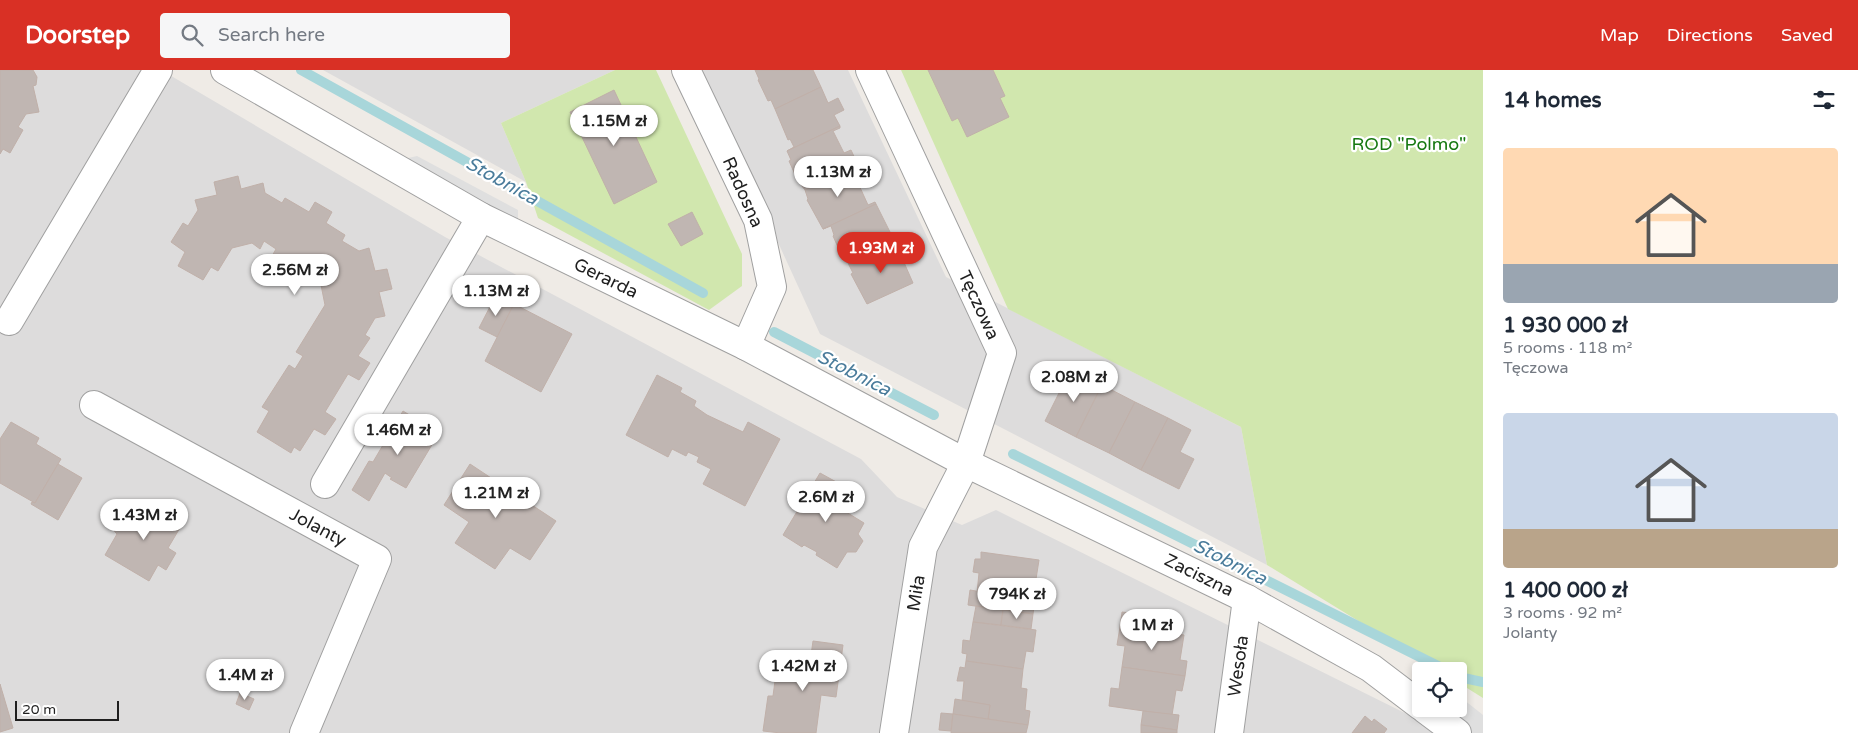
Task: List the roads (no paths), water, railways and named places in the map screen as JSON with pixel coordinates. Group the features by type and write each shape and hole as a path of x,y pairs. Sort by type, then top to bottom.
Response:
{"street":[{"path":"9,321 158,70"},
{"name":"Gerarda","path":"225,70 481,217 746,346 966,463"},
{"name":"Radosna","path":"686,70 758,220 772,287 746,346"},
{"name":"Tęczowa","path":"870,70 1002,353 966,463"},
{"path":"325,484 481,217"},
{"name":"Jolanty","path":"94,405 377,559 304,733"},
{"name":"Zaciszna","path":"966,463 1247,599 1371,668 1412,699"},
{"name":"Miła","path":"894,733 923,547 966,463"},
{"name":"Wesoła","path":"1229,733 1247,599"},
{"path":"1436,717 1457,733"}],"waterway":[{"name":"Stobnica","path":"301,70 703,293"},
{"name":"Stobnica","path":"774,332 934,415"},
{"name":"Stobnica","path":"1013,454 1430,662"},
{"name":"Stobnica","path":"1467,679 1483,682"}],"park label":[{"name":"ROD \"Polmo\"","path":"1409,144"}]}
